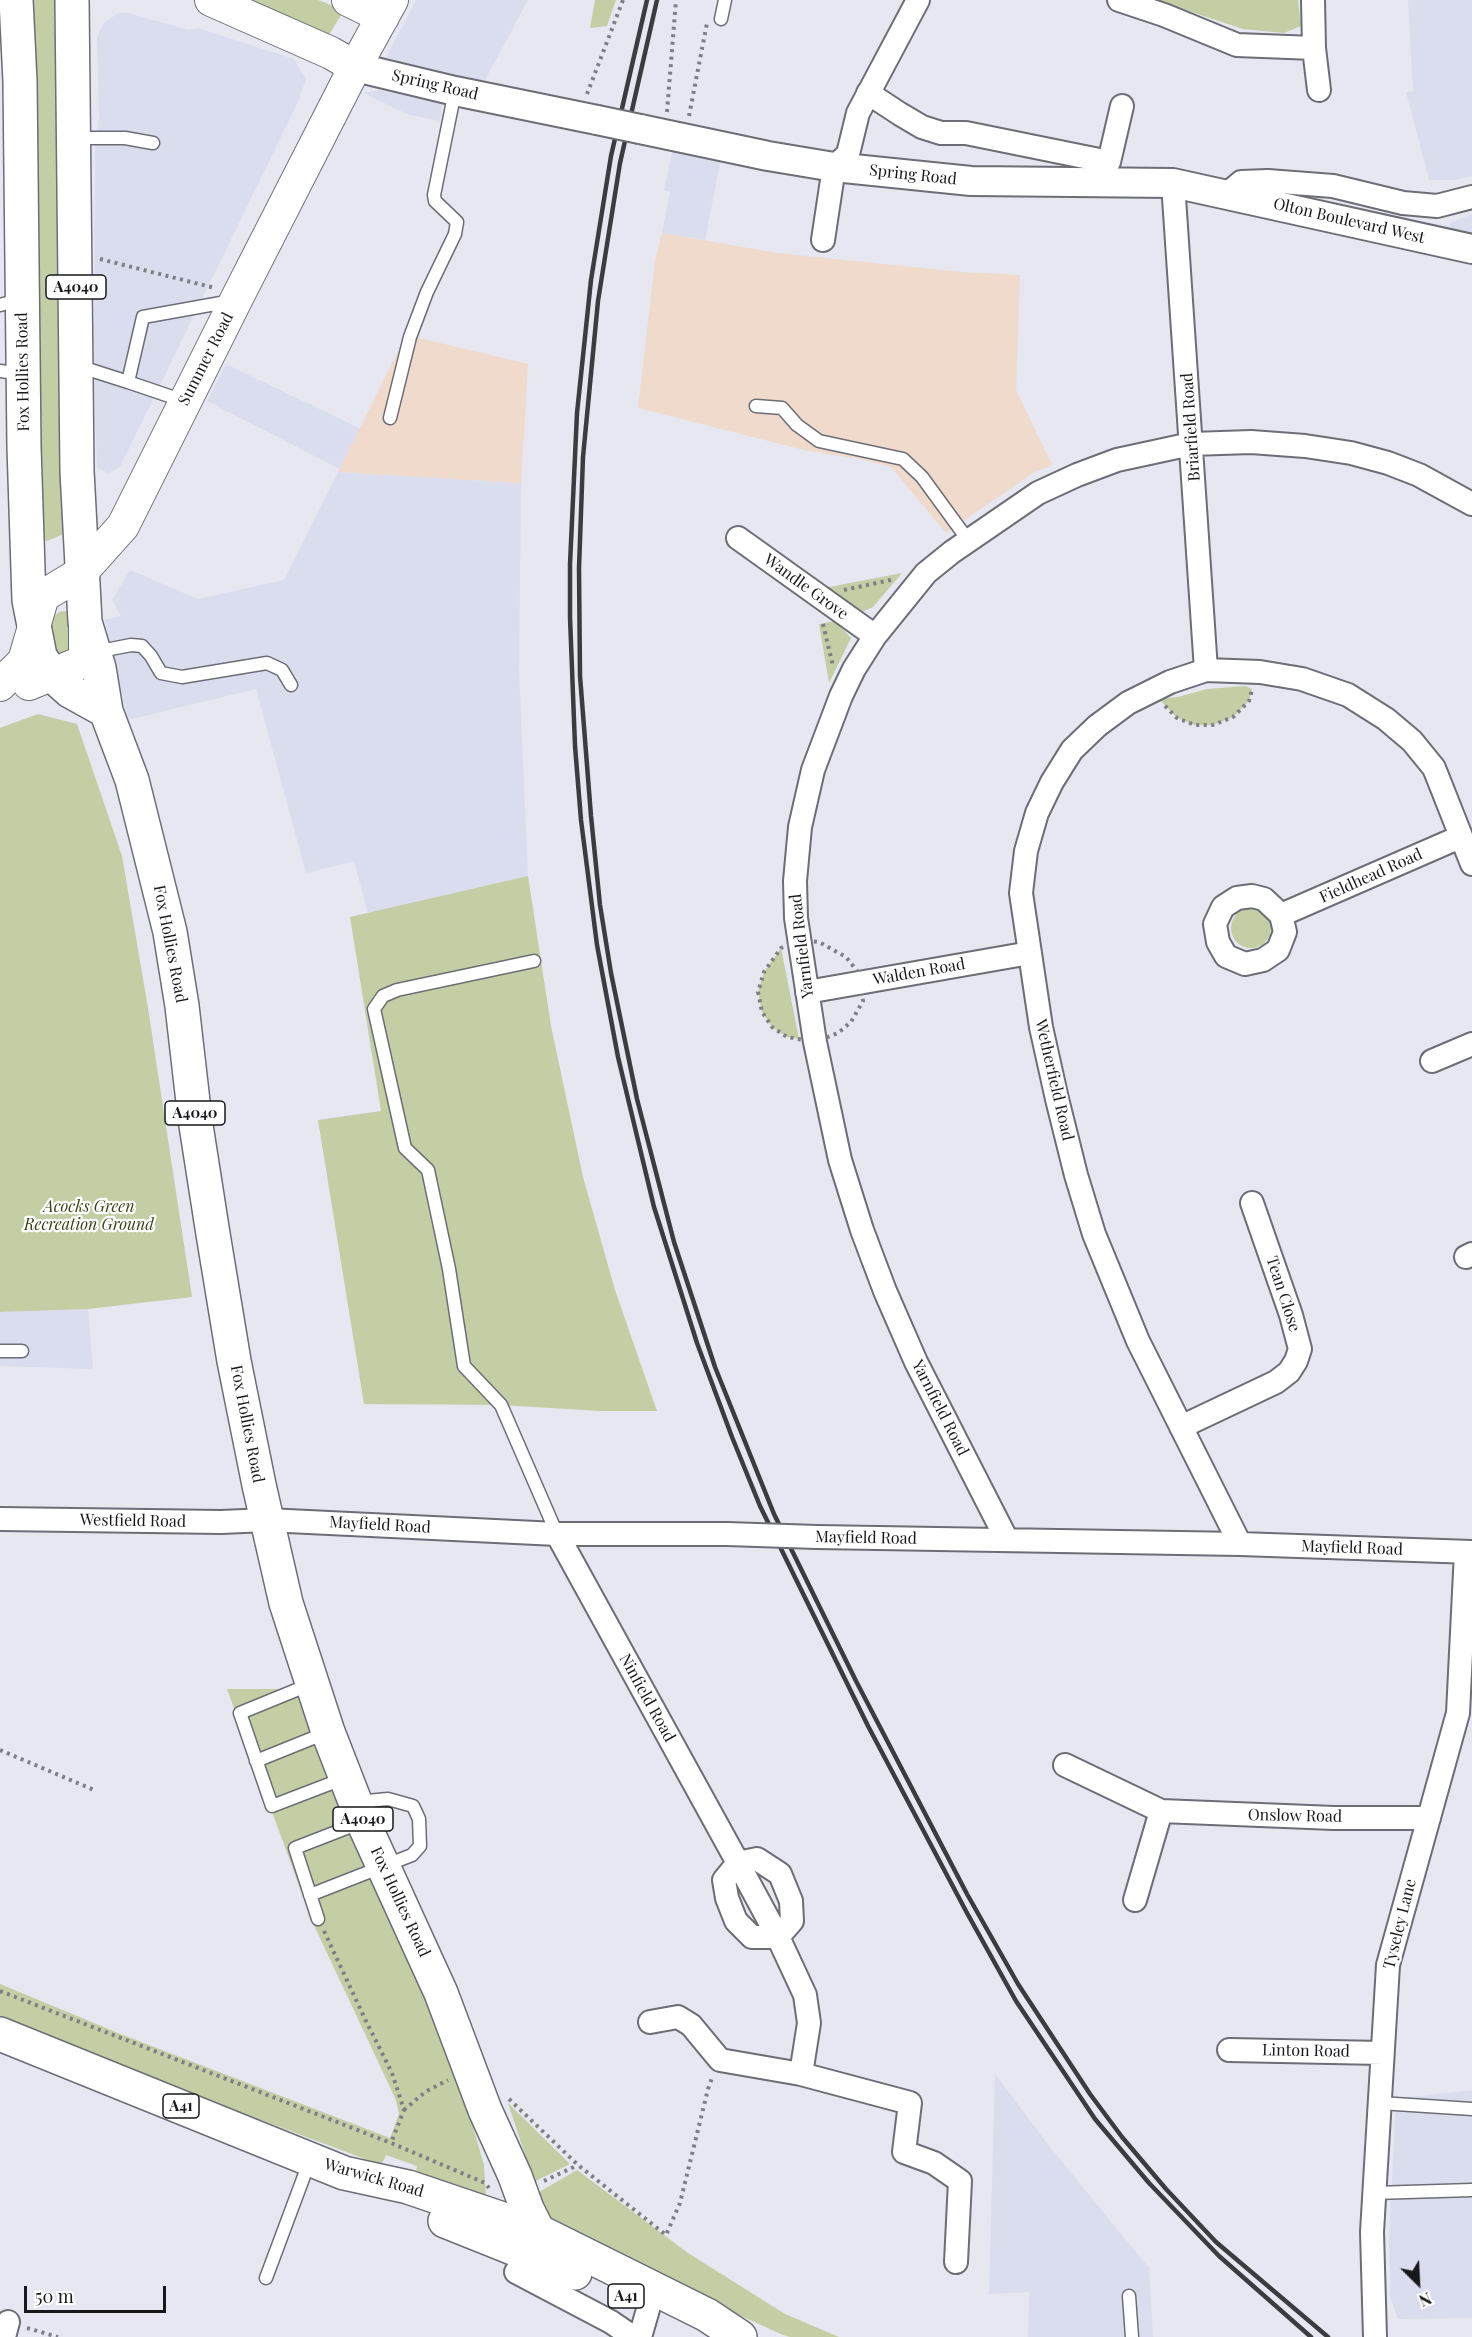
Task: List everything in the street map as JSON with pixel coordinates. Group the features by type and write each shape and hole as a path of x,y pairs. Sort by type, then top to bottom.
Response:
{"main road":[{"name":"Fox Hollies Road","path":"72,0 81,573 90,637 106,711 132,780 170,932 182,1006 195,1119 234,1361 286,1603 328,1732 355,1801 441,1993 473,2075 517,2226"},
{"path":"211,0 331,53 355,67"},
{"path":"348,0 388,9"},
{"name":"Summer Road","path":"0,685 24,661 43,596 81,573 123,526 237,297 355,67 388,9"},
{"name":"Fox Hollies Road","path":"11,17 12,373 24,447 30,600 40,656 51,674 70,691 106,711"},
{"path":"0,697 82,662 90,637"},
{"name":"Warwick Road","path":"0,2034 344,2173 411,2208 517,2226"},
{"name":"A41","path":"517,2226 649,2306 705,2329 737,2337"},
{"name":"A41","path":"517,2226 707,2315 737,2337"}],"street":[{"path":"823,240 834,167 848,154 858,113 918,0"},
{"path":"1119,0 1164,15 1237,45 1314,48"},
{"path":"1313,0 1314,48 1319,90"},
{"name":"Spring Road","path":"355,67 455,91 768,156 834,167 971,181 1173,183 1227,194"},
{"path":"868,93 922,127 941,133 966,134 1108,162 1122,106"},
{"path":"1227,194 1241,182 1268,181 1333,186 1403,203 1437,206 1472,197"},
{"name":"Briarfield Road","path":"1173,183 1206,670"},
{"name":"Olton Boulevard West","path":"1227,194 1472,249"},
{"name":"Yarnfield Road","path":"1007,1540 916,1362 862,1230 840,1160 815,1042 796,918 795,881 800,827 813,770 833,713 854,669 875,636 926,573 968,540 1038,493 1077,475 1126,458 1191,444 1251,442 1305,446 1351,453 1419,475 1472,504"},
{"name":"Wandle Grove","path":"738,538 875,636"},
{"path":"1206,670 1257,671 1302,679 1348,695 1386,719 1413,741 1434,768 1472,864"},
{"name":"Wetherfield Road","path":"1206,670 1151,691 1128,703 1097,726 1072,750 1052,782 1037,813 1026,851 1021,894 1041,1027 1057,1100 1094,1233 1138,1341 1240,1544"},
{"name":"Fieldhead Road","path":"1281,915 1460,837"},
{"name":"Walden Road","path":"807,992 1030,953"},
{"path":"1432,1060 1472,1044"},
{"name":"Tean Close","path":"1181,1427 1276,1382 1289,1372 1300,1349 1291,1315 1252,1203"},
{"name":"Westfield Road","path":"0,1520 210,1522 267,1520"},
{"name":"Mayfield Road","path":"267,1520 557,1533 1240,1544 1469,1552"},
{"name":"Ninfield Road","path":"557,1533 778,1937 805,1995 808,2023 801,2074"},
{"name":"Tyseley Lane","path":"1375,2337 1372,2232 1388,1965 1458,1713 1469,1552"},
{"name":"Onslow Road","path":"1065,1765 1161,1811 1334,1818 1429,1818"},
{"path":"1136,1900 1161,1811"},
{"path":"738,1863 757,1859 780,1874 791,1901 792,1921 778,1937"},
{"path":"650,2022 678,2017 691,2025 720,2060 801,2074 910,2103 904,2152 934,2163 960,2181 956,2262"},
{"name":"Linton Road","path":"1228,2050 1382,2053"},
{"path":"517,2226 611,2322 633,2337"},
{"path":"640,2337 649,2306"}],"lane":[{"path":"721,19 725,0"},
{"path":"390,418 410,337 427,292 455,234 457,222 435,201 434,195 455,91"},
{"path":"74,138 125,138 153,143"},
{"path":"128,382 142,317 237,297"},
{"path":"76,365 185,402"},
{"path":"756,406 782,408 797,425 819,441 903,459 922,477 968,540"},
{"path":"90,637 142,646 152,656 161,673 182,677 267,663 282,670 291,685"},
{"path":"534,961 397,990 383,996 374,1010 405,1148 428,1170 449,1269 464,1366 501,1406 557,1533"},
{"path":"0,1351 22,1351"},
{"path":"310,1895 412,1855 420,1846 419,1819 413,1806 388,1799 272,1806 240,1713 312,1683"},
{"path":"256,1761 328,1732"},
{"path":"318,1919 295,1848 355,1801"},
{"path":"1380,2103 1472,2109"},
{"path":"266,2278 310,2159"},
{"path":"1374,2193 1472,2190"},
{"path":"1129,2296 1132,2337"}],"path":[{"path":"588,118 598,63 623,0"},
{"path":"664,133 675,0"},
{"path":"664,133 709,11"},
{"path":"75,253 237,297"},
{"path":"1151,691 1178,718 1195,725 1213,725 1233,717 1249,701 1257,671"},
{"path":"0,1750 94,1790"},
{"path":"318,1919 392,2073 404,2109"},
{"path":"0,1991 391,2142 485,2183 494,2192 517,2226 578,2165"},
{"path":"391,2142 404,2109 424,2092 473,2075 503,2094 578,2165 666,2235 680,2203 708,2089 720,2060"}],"shaded area":[{"path":"416,0 528,0 484,82 446,77 395,65 387,56"},
{"path":"1408,0 1472,0 1472,176 1455,180 1429,180 1406,92 1413,91"},
{"path":"118,13 128,13 189,30 198,28 294,59 306,79 298,102 120,467 109,473 97,468 94,379 95,150 99,118 97,37 103,24"},
{"path":"378,90 442,104 440,121 407,114 364,93"},
{"path":"673,148 721,158 705,240 662,233 670,192 664,190"},
{"path":"1472,214 1472,236 1452,233 1450,223"},
{"path":"662,233 777,253 962,272 1020,275 1016,390 1052,465 1033,473 946,533 891,467 861,459 808,451 638,408 655,261"},
{"path":"406,335 528,364 521,483 338,472"},
{"path":"226,364 361,429 340,469 207,401"},
{"path":"338,472 521,483 519,670 528,876 368,914 354,861 306,873 256,689 128,720 105,620 121,616 112,600 130,570 198,599 284,580"},
{"path":"88,1309 93,1369 0,1366 0,1312"},
{"path":"995,2074 1050,2147 1149,2268 1153,2337 1028,2337 1029,2292 989,2294"},
{"path":"1472,2090 1472,2318 1398,2319 1391,2299 1389,2239 1396,2099"}],"green space":[{"path":"28,0 58,0 71,531 47,541 39,536"},
{"path":"243,0 318,0 344,10 329,35"},
{"path":"595,0 616,0 607,26 590,28"},
{"path":"1155,0 1298,0 1301,26 1284,33 1243,29"},
{"path":"902,573 873,607 864,611 853,608 824,588"},
{"path":"65,611 71,614 78,652 59,656 52,646 50,620 59,612"},
{"path":"835,621 851,638 829,683 819,624"},
{"path":"1245,686 1252,689 1249,701 1233,717 1213,725 1195,725 1177,718 1159,699 1178,697 1207,689"},
{"name":"Acocks Green Recreation Ground","path":"38,714 77,724 122,856 148,1008 192,1297 88,1309 0,1312 0,728"},
{"path":"528,876 551,1026 583,1177 615,1290 657,1411 600,1411 501,1405 364,1404 318,1120 381,1111 350,917"},
{"path":"1251,908 1259,909 1265,914 1270,920 1270,936 1265,942 1259,947 1251,948 1243,947 1237,942 1232,936 1231,928 1232,920 1237,914 1243,909"},
{"path":"781,948 799,1039 787,1037 772,1027 762,1012 758,992 764,972"},
{"path":"227,1689 298,1689 458,2075 484,2165 486,2196 482,2200 415,2176 417,2166 386,2155 381,2165 189,2093 0,2018 0,1984 118,2033 390,2138 399,2114 396,2100 312,1921"},
{"path":"508,2103 570,2164 534,2182"},
{"path":"577,2170 688,2253 785,2314 839,2337 783,2335 569,2238 541,2208 536,2196"}],"railway":[{"path":"647,0 611,156 591,280 577,413 570,564 570,617 575,746 581,820 597,945 618,1057 654,1207 697,1343 760,1506 868,1726 1016,2001 1095,2119 1149,2183 1219,2256 1311,2337"},
{"path":"657,0 620,163 598,301 583,457 579,568 580,676 600,905 611,973 637,1099 674,1242 715,1367 774,1514 856,1681 967,1894 1018,1984 1090,2094 1122,2137 1166,2189 1216,2242 1328,2337"}]}
